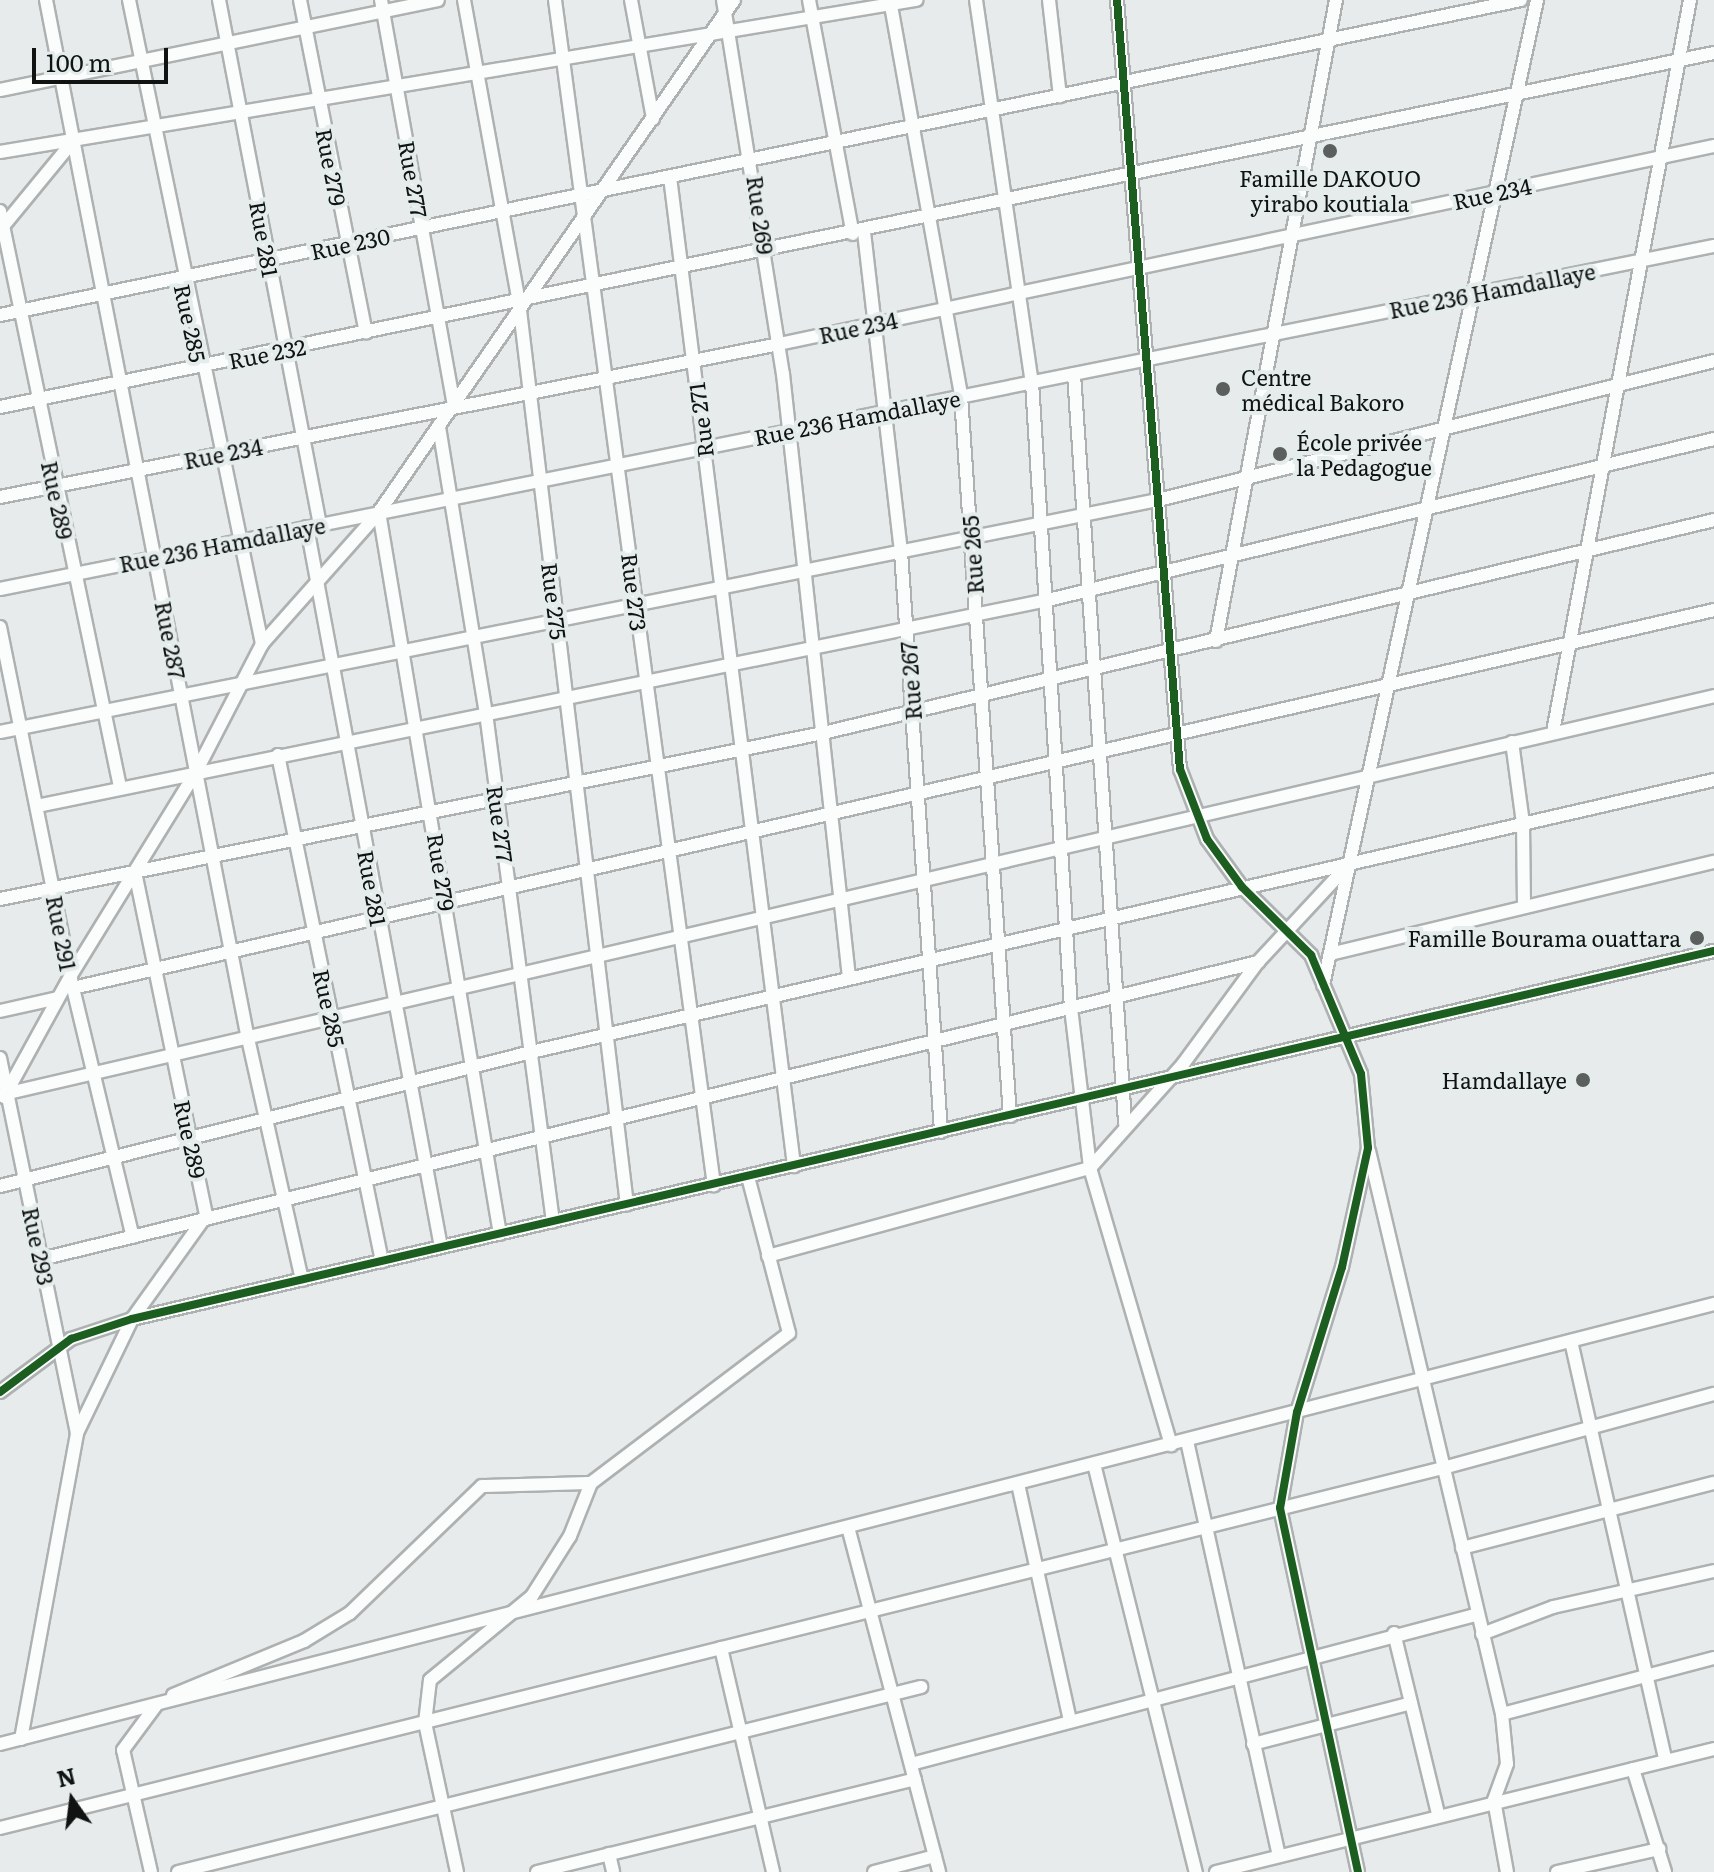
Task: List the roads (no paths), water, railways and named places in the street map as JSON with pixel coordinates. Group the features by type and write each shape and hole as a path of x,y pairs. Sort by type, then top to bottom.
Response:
{"street":[{"name":"Rue 287","path":"46,0 247,1034 302,1280"},
{"name":"Rue 285","path":"129,0 181,277 262,644"},
{"name":"Rue 281","path":"219,0 303,437 317,580 441,1247"},
{"name":"Rue 279","path":"300,0 366,333"},
{"path":"0,90 305,27 382,5 438,0"},
{"name":"Rue 275","path":"464,0 522,305 529,392 579,783 627,1205"},
{"name":"Rue 273","path":"555,0 588,214 714,1185"},
{"path":"631,0 653,119"},
{"path":"2,1097 71,975 196,772 262,644 379,512 653,119 711,34 725,6 734,0"},
{"name":"Rue 267","path":"809,0 836,142 859,233 886,411 901,552 941,1132"},
{"path":"0,152 916,0"},
{"path":"976,0 1032,382 1044,523 1071,1008 1090,1168 1171,1445"},
{"path":"1049,0 1060,96"},
{"path":"1117,0 1150,359 1168,653 1177,735 1195,814 1242,887 1311,955 1361,1074 1368,1148 1475,1615 1502,1714 1507,1764 1494,1800 1507,1872"},
{"path":"1216,641 1269,335 1336,0"},
{"name":"Rue 230","path":"0,315 1521,0"},
{"path":"1322,987 1431,507 1442,426 1520,94 1537,0"},
{"path":"1553,732 1658,157 1690,0"},
{"name":"Rue 265","path":"890,2 961,396 1010,1116"},
{"name":"Rue 277","path":"382,5 454,405"},
{"name":"Rue 269","path":"725,6 753,159 779,344 849,978"},
{"name":"Rue 232","path":"0,407 440,318 522,305 597,286 1714,53"},
{"path":"1,228 74,140"},
{"name":"Rue 234","path":"0,497 454,405 779,344 1714,146"},
{"name":"Rue 271","path":"670,177 727,664 794,1166"},
{"name":"Rue 289","path":"0,211 18,311 120,787"},
{"name":"Rue 236 Hamdallaye","path":"0,589 1714,246"},
{"path":"0,732 1158,500 1442,426 1714,361"},
{"path":"1074,374 1125,1123"},
{"name":"Rue 277","path":"439,427 486,713 553,1222"},
{"path":"37,806 1048,600 1714,439"},
{"name":"Rue 279","path":"379,512 407,650 500,1234"},
{"path":"0,899 823,733 1410,596 1714,520"},
{"path":"73,988 1714,610"},
{"name":"Rue 291","path":"0,627 73,988 133,1237"},
{"path":"2,1097 92,1071 460,984 1714,696"},
{"path":"1512,742 1523,823 1524,907"},
{"name":"Rue 285","path":"278,755 382,1261"},
{"path":"0,1186 531,1052 1714,780"},
{"path":"768,1256 1090,1168 1125,1123 1167,1080 1286,929 1350,862"},
{"path":"1330,954 1714,862"},
{"name":"Rue 289","path":"135,872 205,1220"},
{"path":"0,1392 59,1346 132,1319 1714,951"},
{"path":"41,1259 1258,962"},
{"path":"0,1011 58,998"},
{"name":"Rue 293","path":"0,1058 2,1097 25,1179 77,1433"},
{"path":"1358,1872 1280,1508 1297,1412 1342,1267 1368,1148"},
{"path":"457,1872 425,1723 430,1680 505,1615 532,1596 570,1536 591,1483 789,1333 748,1177"},
{"path":"21,1739 77,1433 132,1319 205,1220"},
{"path":"0,1744 1714,1304"},
{"path":"1571,1341 1665,1757"},
{"path":"0,1828 134,1797 1115,1547 1443,1468 1714,1394"},
{"path":"1187,1441 1279,1856"},
{"path":"1094,1464 1196,1872"},
{"path":"151,1872 123,1750 157,1704 304,1641 350,1613 482,1486 591,1483"},
{"path":"1462,1548 1714,1483"},
{"path":"1018,1484 1070,1721"},
{"path":"848,1527 939,1872"},
{"path":"1482,1634 1553,1607 1628,1595 1714,1571"},
{"path":"911,1764 1394,1633 1475,1615"},
{"path":"1394,1633 1438,1814"},
{"path":"721,1648 773,1872"},
{"path":"1502,1714 1714,1658"},
{"path":"178,1872 921,1687"},
{"path":"1253,1744 1411,1703"},
{"path":"1216,1872 1494,1800 1633,1769 1665,1757 1714,1749"},
{"path":"1633,1769 1665,1872"},
{"path":"537,1872 915,1779"},
{"path":"1557,1872 1659,1849"},
{"path":"609,1854 613,1872"},
{"path":"874,1872 935,1856"}],"place":[{"name":"Famille DAKOUO yirabo koutiala","path":"1330,151"},
{"name":"Centre médical Bakoro","path":"1223,389"},
{"name":"École privée la Pedagogue","path":"1280,454"},
{"name":"Famille Bourama ouattara","path":"1697,938"},
{"name":"Hamdallaye","path":"1583,1080"}]}
